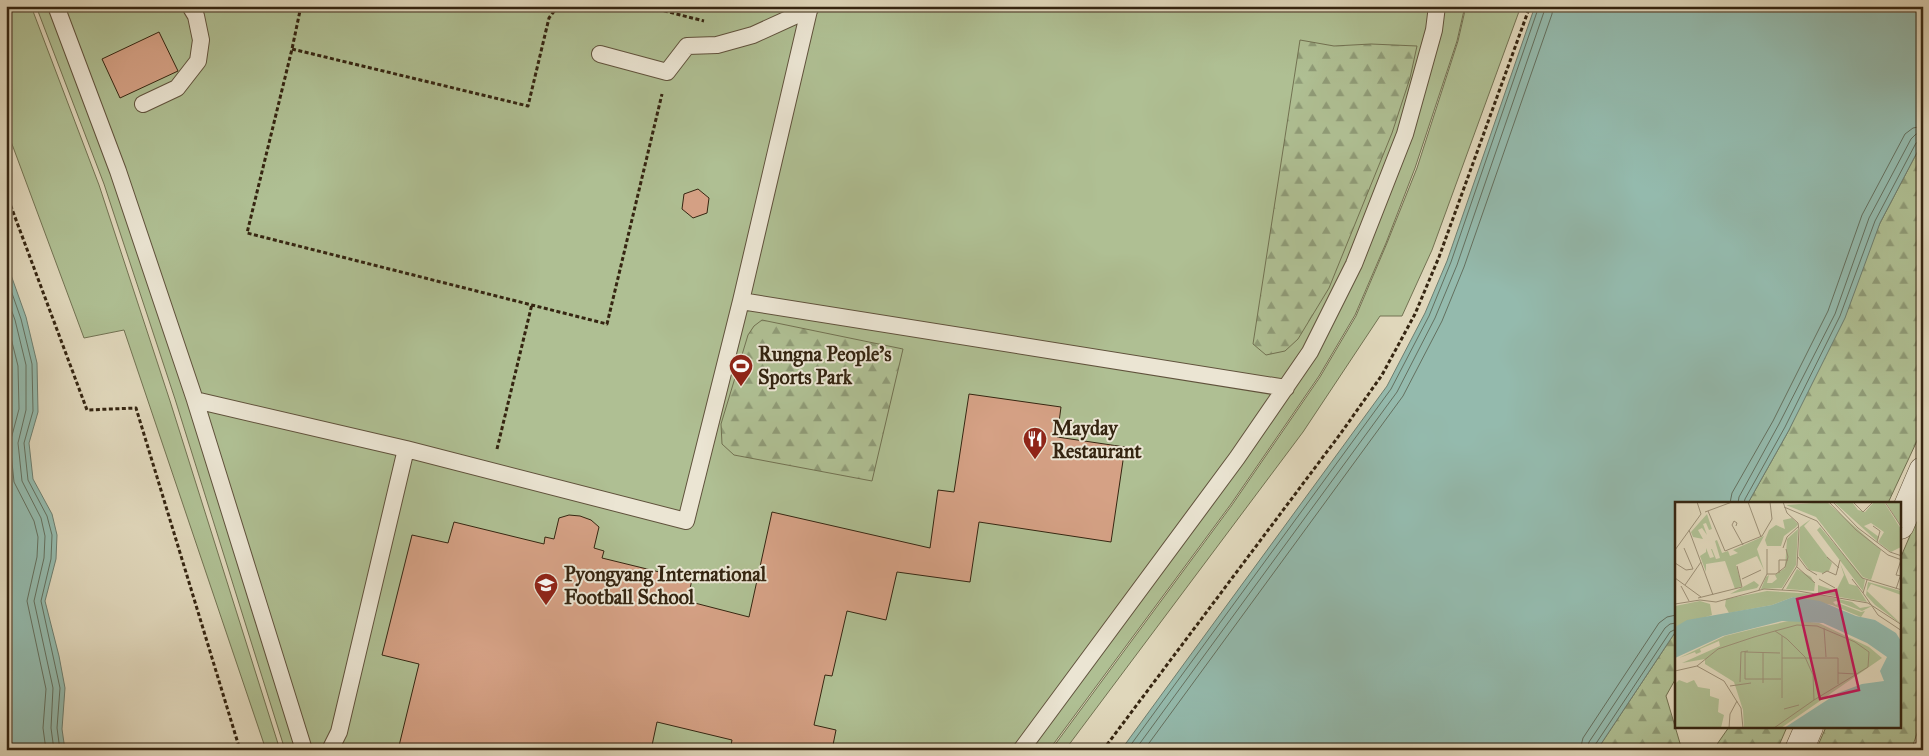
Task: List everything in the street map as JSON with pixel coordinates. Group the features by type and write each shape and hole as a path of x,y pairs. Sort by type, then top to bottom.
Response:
{"street":[{"path":"1902,520 1923,471"},
{"path":"1799,750 1809,728"}],"lane":[{"path":"56,6 118,171 195,400 304,750"},
{"path":"143,104 177,88 198,60 201,40 196,16 190,6"},
{"path":"1021,750 1237,458 1310,352 1354,264 1405,134 1434,30 1437,6"},
{"path":"195,400 406,449 686,522 742,301 810,8"},
{"path":"600,54 667,72 687,46 717,45 753,35 810,8"},
{"path":"742,301 1286,388"},
{"path":"330,750 339,732 406,449"}],"path":[{"path":"301,6 247,233 607,324 667,72"},
{"path":"292,49 528,106 549,18 558,6"},
{"path":"645,6 712,24 717,45"},
{"path":"1103,750 1341,433 1382,375 1415,314 1439,257 1530,6"},
{"path":"6,193 87,410 136,408 240,750"},
{"path":"492,472 532,304"}],"green space":[{"path":"6,6 31,6 99,185 170,401 280,750 266,750 124,330 84,338 6,128"},
{"name":"Rungna People's Sports Park","path":"36,6 1465,6 1457,41 1415,168 1355,315 1319,376 1231,504 1049,750 285,750 175,399 104,184"},
{"path":"1466,6 1521,6 1432,250 1402,316 1380,316 1303,432 1065,750 1051,750 1232,505 1320,377 1356,316 1417,168 1458,41"},
{"path":"1300,40 1334,46 1371,44 1417,46 1410,78 1392,133 1329,288 1298,339 1285,351 1266,355 1253,344"},
{"path":"1923,141 1923,428 1888,502 1749,502 1789,430 1880,223"},
{"path":"762,320 903,349 872,481 734,455 722,444 721,424 748,335 754,326"},
{"path":"1923,505 1923,716 1913,745 1915,750 1816,750 1826,728 1902,728 1902,554"},
{"path":"1675,633 1675,680 1666,696 1682,750 1597,750"},
{"path":"1728,728 1787,728 1777,750 1713,750"}],"water":[{"path":"1535,6 1923,6 1923,141 1880,223 1845,318 1789,430 1749,502 1675,502 1675,633 1597,750 1121,750 1387,386 1425,313 1447,261"},
{"path":"6,261 26,317 37,363 38,412 29,443 33,479 52,514 57,535 56,559 45,601 65,688 62,729 65,750 6,750"}],"building":[{"path":"159,32 178,71 120,98 102,59"},
{"path":"698,189 709,198 707,213 693,218 682,209 684,194"},
{"path":"969,394 1061,407 1057,437 1125,447 1111,542 979,522 970,582 897,572 886,620 847,611 832,676 825,675 814,725 836,730 832,750 730,750 732,740 657,722 651,750 398,750 419,664 382,655 412,535 448,543 454,522 544,544 545,537 554,539 559,518 569,515 580,516 591,520 599,527 594,548 604,551 602,558 692,580 687,601 749,617 772,512 930,548 938,490 954,492"}],"place":[{"name":"Rungna People's Sports Park","path":"741,387"},
{"name":"Mayday Restaurant","path":"1035,460"},
{"name":"Pyongyang International Football School","path":"546,606"}]}
